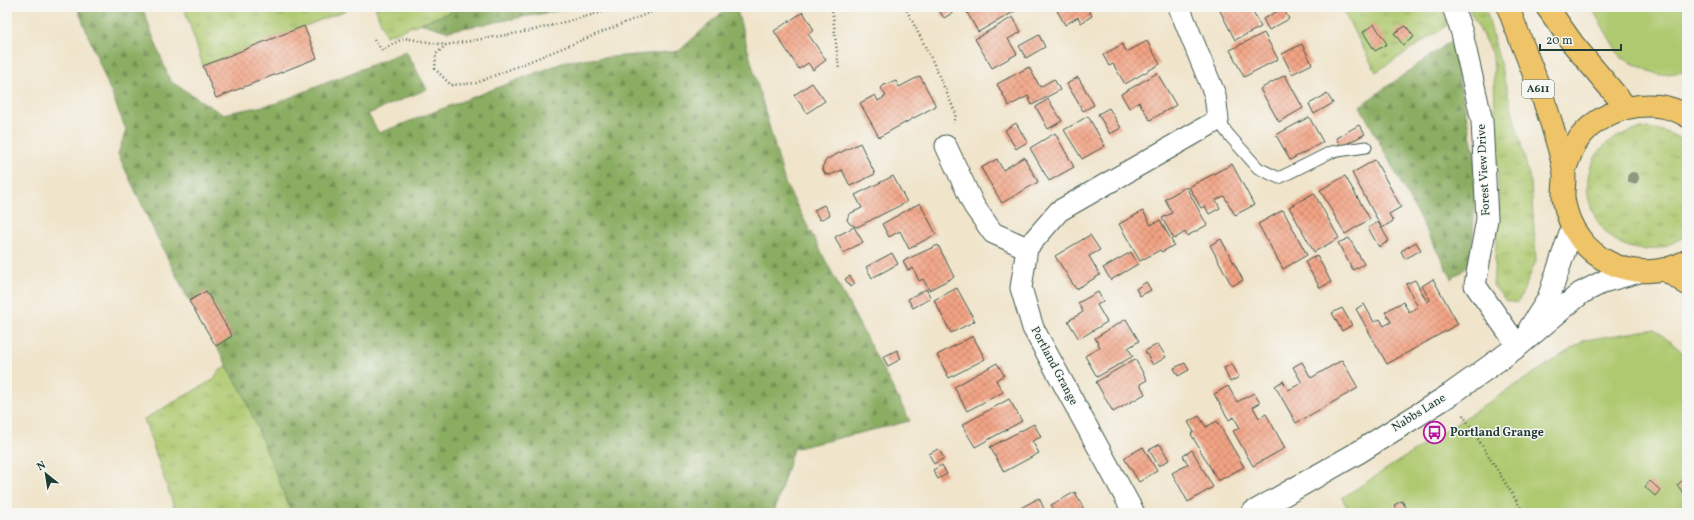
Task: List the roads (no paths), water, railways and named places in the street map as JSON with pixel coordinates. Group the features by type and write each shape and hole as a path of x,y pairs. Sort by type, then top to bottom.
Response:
{"main road":[{"name":"A611","path":"1508,7 1554,131 1564,171 1563,200 1572,228 1590,251 1612,265 1638,272 1665,270 1687,261"},
{"path":"1547,7 1573,44 1626,107"},
{"name":"A611","path":"1564,171 1576,143 1598,120 1626,107 1654,105 1685,112"},
{"path":"1665,270 1687,284"}],"street":[{"path":"946,146 974,206 993,233 1027,248 1059,212 1218,120 1215,95 1179,7"},
{"name":"Forest View Drive","path":"1453,7 1462,32 1482,120 1487,219 1475,285 1518,346"},
{"name":"Nabbs Lane","path":"1518,346 1548,300 1572,228"},
{"name":"Portland Grange","path":"1027,248 1021,288 1032,328 1134,513"},
{"name":"Nabbs Lane","path":"1252,513 1318,476 1451,394 1518,346 1581,293 1605,281 1638,272"}],"lane":[{"path":"1218,120 1228,134 1258,168 1279,178 1331,152 1366,147"}],"place":[{"name":"Portland Grange","path":"1435,433"}]}
